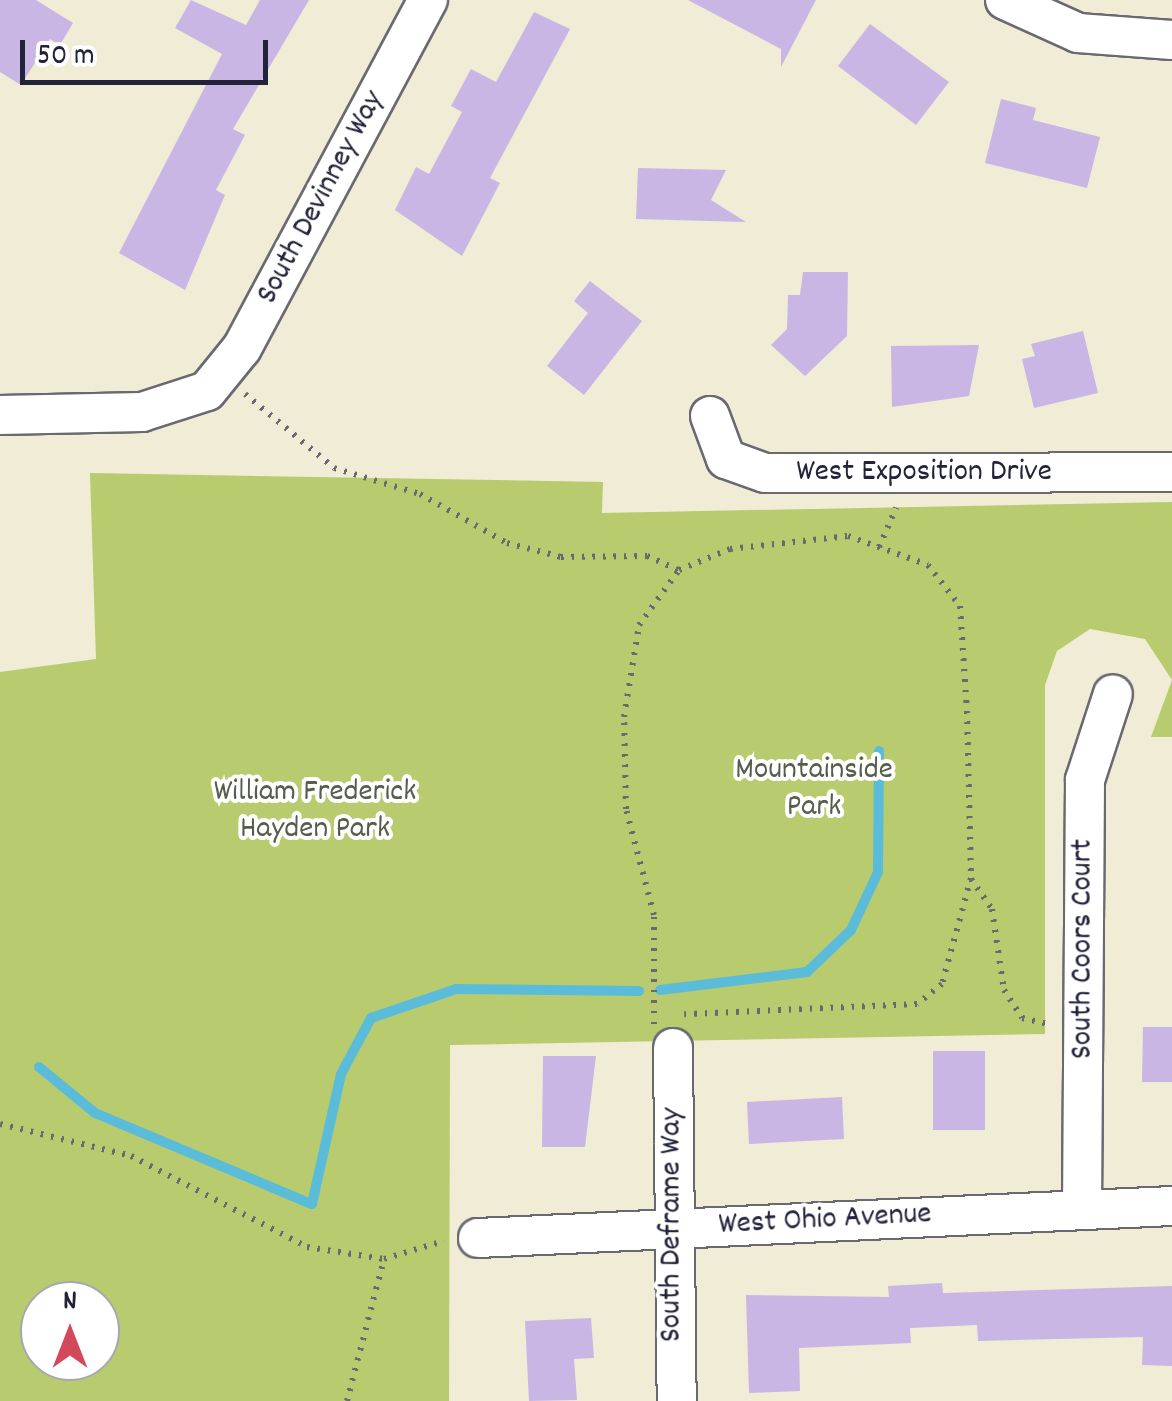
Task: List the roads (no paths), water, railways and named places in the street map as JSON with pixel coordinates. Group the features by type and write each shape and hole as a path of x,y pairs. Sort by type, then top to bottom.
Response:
{"street":[{"name":"South Devinney Way","path":"0,415 142,412 224,391 242,348 428,0"},
{"path":"1005,0 1078,33 1172,40"},
{"name":"West Exposition Drive","path":"710,416 726,459 764,472 1172,472"},
{"name":"South Coors Court","path":"1082,1210 1085,780 1113,694"},
{"name":"South Deframe Way","path":"673,1048 672,1228 677,1401"},
{"name":"West Ohio Avenue","path":"478,1238 1172,1206"}],"waterway":[{"path":"660,990 807,972 851,930 878,872 879,751"},
{"path":"39,1067 95,1113 312,1204 341,1074 371,1018 456,989 639,991"}],"park label":[{"name":"Mountainside Park","path":"814,790"},
{"name":"William Frederick Hayden Park","path":"315,812"}]}
